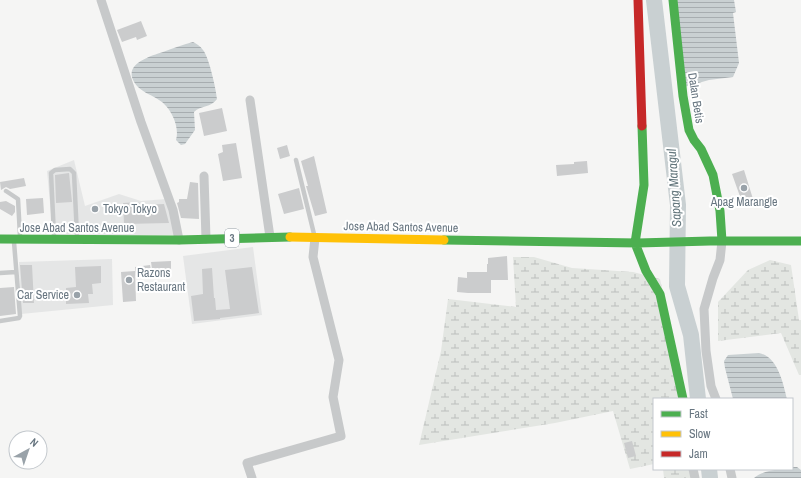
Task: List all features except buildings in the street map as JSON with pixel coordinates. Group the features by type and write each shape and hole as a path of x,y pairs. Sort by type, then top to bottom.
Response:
{"main road":[{"path":"638,0 644,185 637,243 646,271 660,294 683,398"},
{"name":"Dalan Betis","path":"673,0 682,96 689,130 701,149 713,175 720,211 722,241"},
{"name":"Jose Abad Santos Avenue","path":"0,239 179,240 315,238 637,243 801,241"}],"street":[{"path":"101,0 141,122 174,210 179,240"},
{"path":"250,100 270,238"},
{"path":"204,176 206,239"},
{"path":"252,478 247,463 341,436 333,397 339,360 313,257 315,238"},
{"path":"716,398 711,386 706,351 704,309 720,260 722,241"}],"lane":[{"path":"296,160 315,238"},
{"path":"55,240 51,173 55,170 70,169 74,173 78,240"},
{"path":"0,320 20,316 16,272 18,199 6,191"},
{"path":"0,273 16,272"}],"shaded area":[{"path":"674,0 734,0 736,12 733,13 739,63 733,77 709,80 684,87"},
{"path":"193,42 201,47 208,59 217,99 212,104 200,108 194,112 195,130 185,144 181,145 176,140 176,123 171,112 163,103 138,87 133,80 132,73 133,68 143,60"},
{"path":"74,160 85,206 119,194 141,201 166,199 176,235 53,235 47,171"},
{"path":"253,247 262,315 192,324 183,256"},
{"path":"112,259 113,305 21,314 19,262"},
{"path":"759,353 765,355 771,360 779,372 787,398 733,398 724,361 728,355"},
{"path":"793,467 797,467 801,470 801,478 754,478 767,472 777,470 793,470"}],"green space":[{"path":"513,257 534,257 572,268 633,272 660,279 668,314 679,398 653,398 653,464 630,469 613,411 555,423 419,445 441,351 448,299 516,307"},
{"path":"770,260 791,265 799,320 801,320 801,375 799,375 781,333 718,341 718,302 748,270"},
{"path":"663,470 692,470 693,478 664,478"}],"waterway":[{"name":"Sapang Maragul","path":"654,0 678,205 677,286 691,335 698,398"},
{"name":"Sapang Maragul","path":"709,470 710,478"}],"traffic: fast":[{"path":"673,0 683,96 689,130 701,149 713,175 720,211 722,241"},
{"path":"642,126 644,185 635,243 646,271 660,294 683,398"},
{"path":"0,239 179,240 290,237"},
{"path":"444,240 638,243 801,241"}],"traffic: slow":[{"path":"290,237 444,240"}],"traffic: jam":[{"path":"638,0 642,126"}],"place":[{"name":"Apag Marangle","path":"744,188"},
{"name":"Tokyo Tokyo","path":"95,209"},
{"name":"Razons Restaurant","path":"129,280"},
{"name":"Car Service","path":"77,295"}]}
